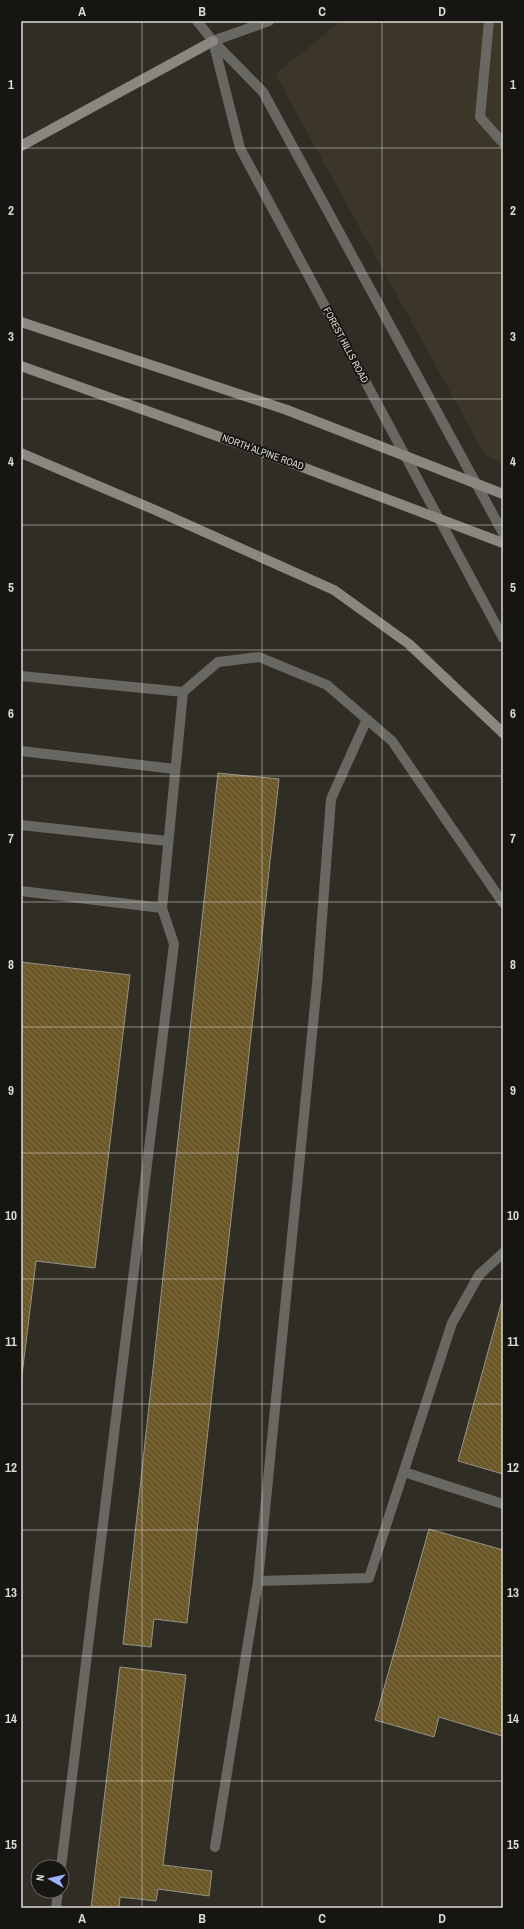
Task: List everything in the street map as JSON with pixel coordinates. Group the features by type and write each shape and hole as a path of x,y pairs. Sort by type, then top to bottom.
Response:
{"main road":[{"path":"21,146 213,42"},
{"path":"21,322 287,410 503,494"},
{"name":"NORTH ALPINE ROAD","path":"21,366 273,456 503,543"},
{"path":"21,452 334,590 409,644 503,733"}],"street":[{"name":"FOREST HILLS ROAD","path":"196,21 213,42 262,92 503,533"},
{"path":"213,42 269,21"},
{"path":"489,21 480,117 503,143"},
{"name":"FOREST HILLS ROAD","path":"213,42 240,148 503,638"},
{"path":"62,1859 174,944 162,908 167,841 183,692 218,662 259,657 328,685 392,741 503,903"},
{"path":"21,676 183,692"},
{"path":"215,1847 258,1581 316,984 331,799 367,719"},
{"path":"21,751 175,769"},
{"path":"21,825 167,841"},
{"path":"21,891 162,908"},
{"path":"258,1581 369,1578 452,1323 479,1275 503,1253"},
{"path":"404,1472 503,1504"}],"shaded area":[{"path":"341,21 503,21 503,463 485,455 275,74"}],"building":[{"path":"218,773 279,779 187,1623 154,1619 151,1647 123,1644"},
{"path":"21,962 130,975 95,1268 36,1261 21,1383"},
{"path":"503,1297 503,1474 458,1461"},
{"path":"429,1529 503,1550 502,1736 439,1717 434,1737 375,1720"},
{"path":"120,1667 186,1675 163,1865 212,1871 209,1896 158,1889 156,1901 120,1897 119,1908 91,1908"}]}
